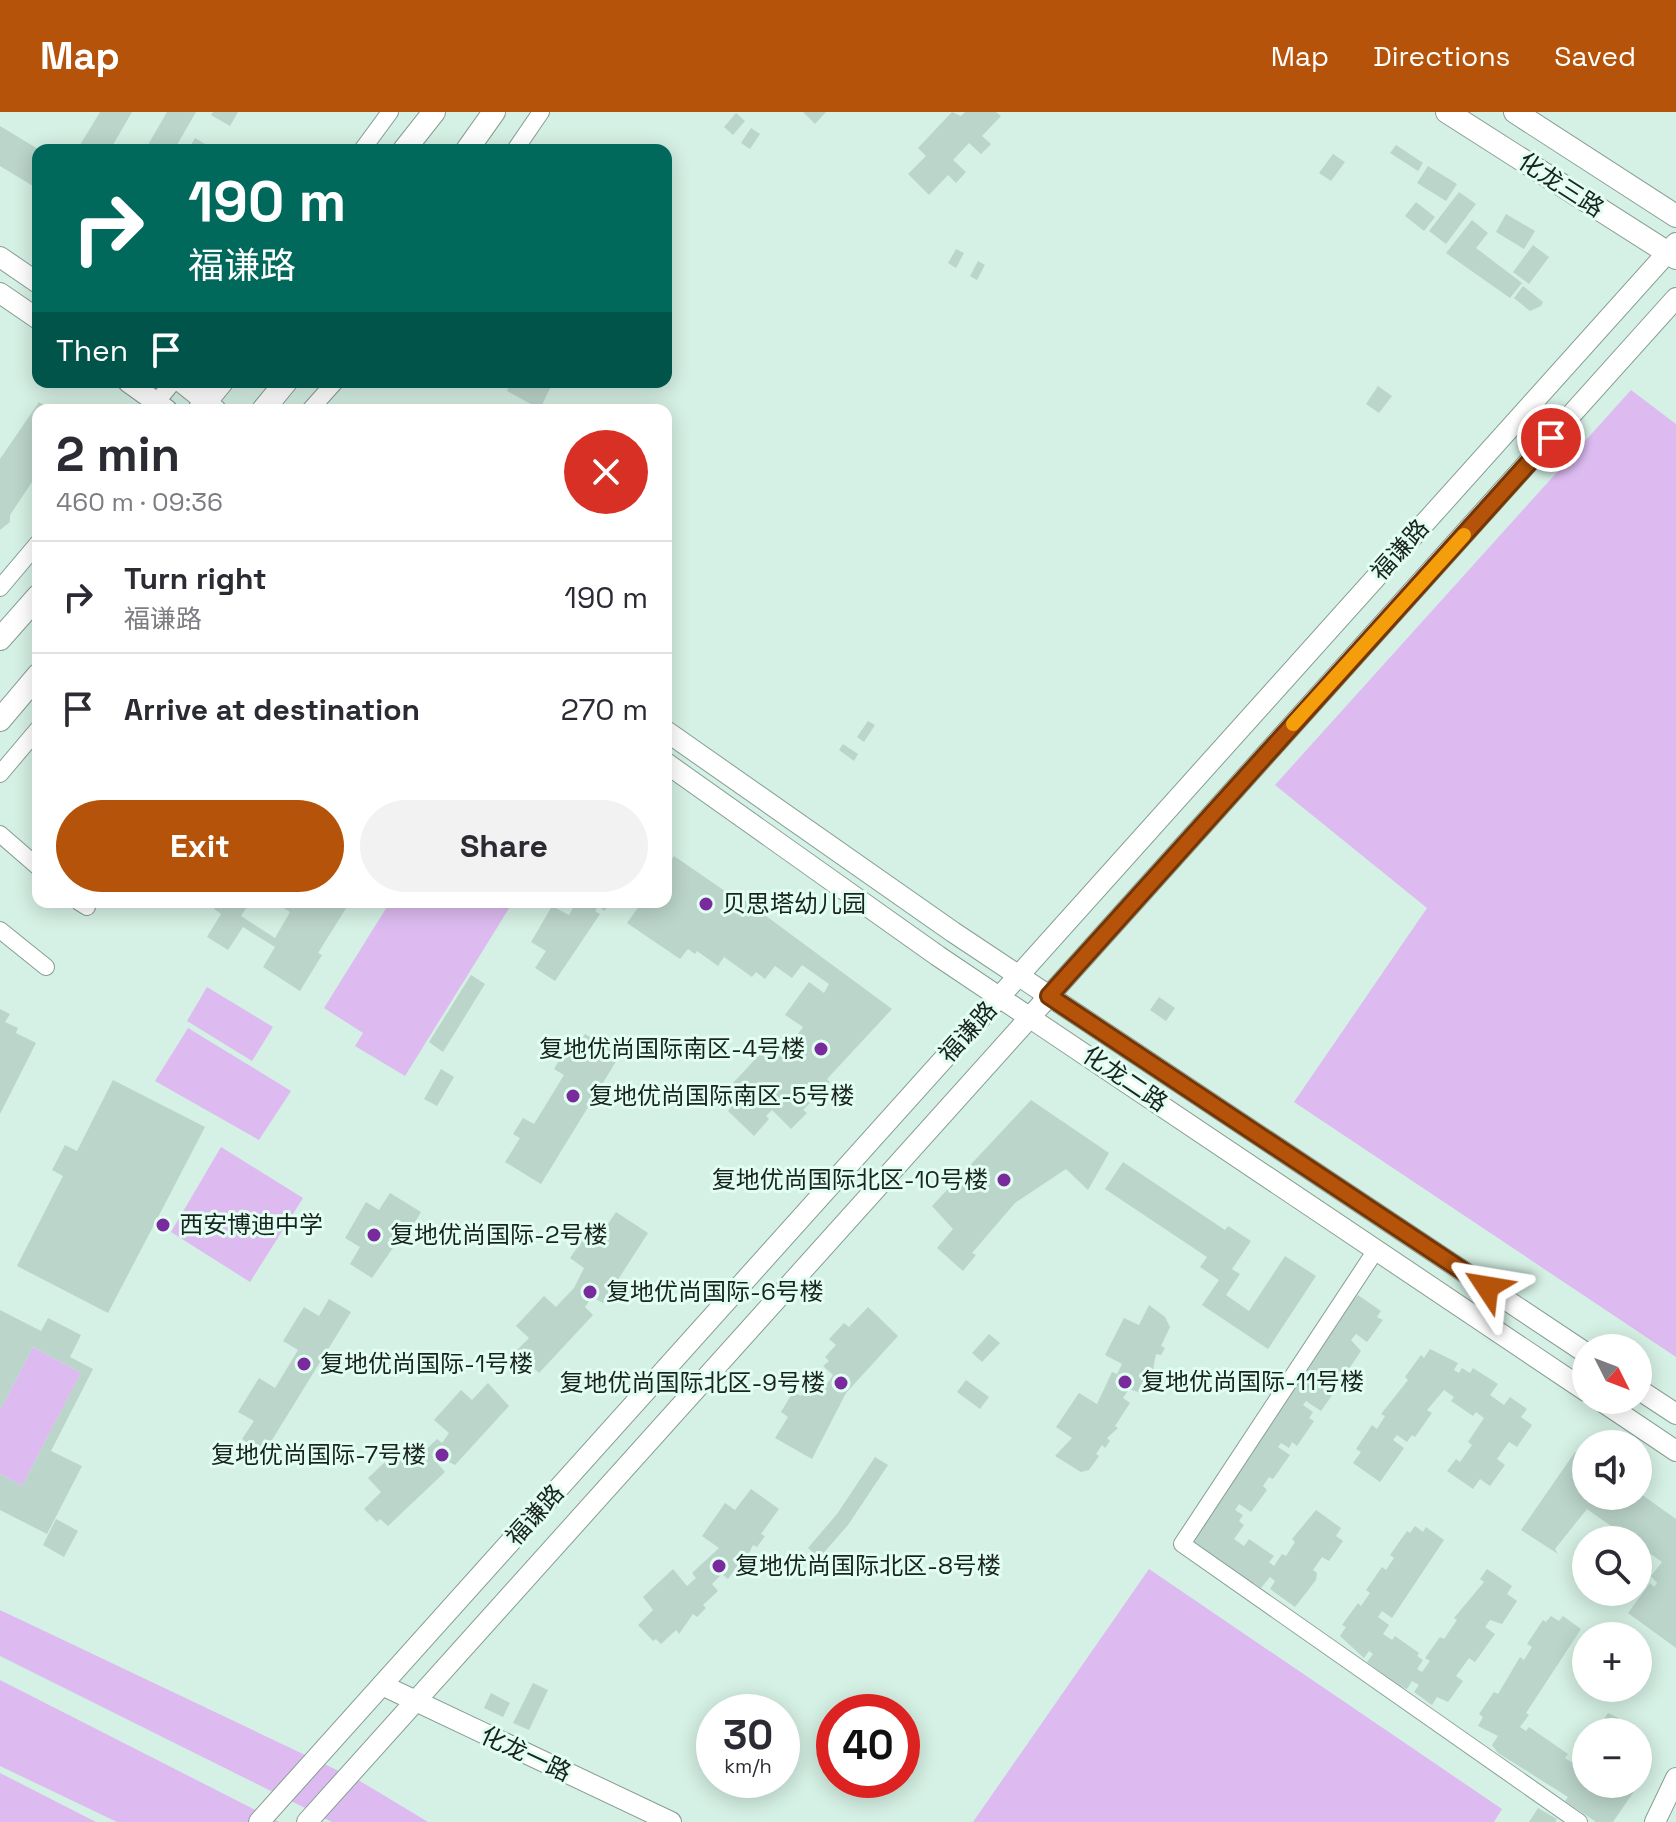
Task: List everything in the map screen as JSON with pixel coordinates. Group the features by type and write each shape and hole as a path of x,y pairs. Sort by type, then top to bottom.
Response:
{"main road":[{"path":"409,144 434,112"},
{"path":"471,144 494,112"},
{"name":"化龙三路","path":"1447,112 1673,251"},
{"name":"化龙三路","path":"1515,112 1676,216"},
{"path":"268,404 281,388"},
{"path":"0,639 32,603"},
{"path":"0,720 32,682"}],"street":[{"path":"366,144 390,112"},
{"path":"519,144 541,112"},
{"name":"福谦路","path":"259,1822 1673,251"},
{"path":"0,257 32,279"},
{"path":"0,293 32,315"},
{"name":"福谦路","path":"307,1822 1676,298"},
{"path":"135,388 154,404"},
{"path":"187,388 204,404"},
{"path":"315,404 330,388"},
{"path":"0,588 32,550"},
{"name":"化龙二路","path":"672,735 1049,996 1572,1344"},
{"path":"0,774 32,736"},
{"name":"化龙二路","path":"672,767 938,956 1572,1382"},
{"path":"0,834 32,862"},
{"path":"0,930 46,967"},
{"path":"1376,1250 1182,1544 1579,1822"},
{"path":"1652,1398 1676,1414"},
{"path":"1621,1414 1676,1451"},
{"name":"化龙一路","path":"382,1685 671,1822"},
{"path":"1655,1822 1676,1778"}],"shaded area":[{"path":"1631,390 1676,424 1676,1357 1652,1341 1652,1334 1642,1334 1294,1102 1427,908 1275,785"},
{"path":"386,908 509,908 405,1076 355,1046 363,1033 324,1008"},
{"path":"207,987 273,1027 252,1061 187,1021"},
{"path":"188,1028 291,1091 259,1140 155,1081"},
{"path":"221,1147 303,1198 250,1282 171,1232"},
{"path":"33,1347 81,1373 22,1486 0,1474 0,1410"},
{"path":"1149,1569 1502,1809 1494,1822 973,1822"},
{"path":"0,1610 341,1772 307,1809 0,1656"},
{"path":"0,1680 279,1822 117,1822 0,1766"},
{"path":"0,1773 96,1822 0,1822"},
{"path":"355,1778 428,1822 332,1822 320,1816"}],"building":[{"path":"100,112 132,112 113,144 81,144"},
{"path":"167,112 196,112 177,144 148,144"},
{"path":"213,112 238,112 230,126 211,115"},
{"path":"803,112 826,112 815,124"},
{"path":"952,112 961,116 965,112 996,112 1001,116 982,136 991,144 981,154 969,143 953,160 966,172 956,183 948,175 929,195 908,174 926,156 918,148"},
{"path":"736,113 745,121 733,135 724,127"},
{"path":"0,126 32,145 32,185 0,166"},
{"path":"751,128 760,134 750,149 741,143"},
{"path":"195,138 205,144 192,144"},
{"path":"1396,145 1423,163 1418,171 1390,153"},
{"path":"1333,154 1345,162 1331,181 1319,173"},
{"path":"1428,166 1457,184 1446,201 1417,183"},
{"path":"1459,192 1476,204 1446,244 1429,231"},
{"path":"1416,202 1435,217 1424,231 1405,216"},
{"path":"1506,214 1535,231 1524,249 1496,232"},
{"path":"1472,220 1488,233 1476,248 1522,283 1510,298 1446,253"},
{"path":"1533,245 1549,257 1529,284 1513,272"},
{"path":"956,249 964,253 956,268 948,263"},
{"path":"978,261 985,265 977,280 970,276"},
{"path":"1523,286 1543,302 1541,306 1530,311 1514,298"},
{"path":"1378,386 1392,396 1379,413 1366,404"},
{"path":"508,388 550,388 542,404 531,404 507,391"},
{"path":"32,412 32,482 10,515 10,522 0,530 0,459"},
{"path":"868,721 875,725 864,742 857,737"},
{"path":"843,744 858,754 854,761 839,750"},
{"path":"674,856 735,898 739,896 892,1009 827,1079 830,1082 803,1110 807,1113 791,1129 772,1110 766,1116 769,1119 754,1136 728,1111 744,1093 733,1083 761,1053 772,1063 790,1045 803,1027 785,1015 809,982 824,993 829,984 802,965 792,978 775,966 765,979 756,972 752,977 724,957 718,966 697,951 695,954 688,949 680,959 627,923 638,908 672,908"},
{"path":"246,908 241,916 275,938 290,912 284,908 346,908 318,953 322,955 300,991 263,967 275,947 243,927 228,950 207,937 221,914 214,909"},
{"path":"551,908 569,915 573,908 597,908 595,911 600,914 555,981 535,968 546,951 531,942"},
{"path":"471,975 485,984 443,1052 429,1042"},
{"path":"1159,997 1175,1008 1166,1021 1150,1010"},
{"path":"0,1009 10,1014 5,1022 18,1028 16,1033 36,1043 0,1114"},
{"name":"复地优尚国际南区-5号楼","path":"585,1034 620,1055 541,1184 505,1162 520,1138 513,1134 523,1118 534,1124 564,1075 554,1069 564,1052 571,1056"},
{"path":"441,1069 454,1077 437,1106 424,1099"},
{"path":"113,1080 205,1127 108,1313 17,1266 63,1176 52,1170 65,1145 77,1151"},
{"name":"复地优尚国际北区-10号楼","path":"1031,1100 1109,1153 1088,1190 1066,1169 1015,1203 972,1253 976,1255 963,1271 937,1248 953,1229 932,1206"},
{"path":"1123,1162 1225,1230 1228,1226 1251,1241 1232,1269 1240,1274 1226,1295 1249,1311 1285,1256 1316,1276 1268,1349 1202,1305 1219,1280 1200,1267 1207,1257 1105,1189"},
{"name":"复地优尚国际-2号楼","path":"390,1193 421,1212 411,1229 405,1225 404,1232 372,1278 350,1264 360,1247 345,1238 366,1202 379,1210"},
{"name":"复地优尚国际-6号楼","path":"616,1212 648,1233 603,1303 592,1297 585,1307 593,1315 539,1373 533,1367 530,1371 513,1354 529,1338 516,1326 544,1296 556,1307 574,1288 584,1268 570,1258 593,1225 603,1231"},
{"path":"1358,1295 1381,1311 1377,1317 1383,1320 1367,1342 1356,1334 1351,1340 1361,1351 1344,1376 1338,1372 1331,1382 1338,1387 1321,1411 1306,1401 1303,1405 1313,1412 1309,1418 1314,1421 1297,1446 1292,1442 1289,1448 1281,1443 1278,1447 1290,1455 1273,1479 1269,1477 1263,1486 1267,1490 1251,1512 1239,1504 1235,1510 1243,1515 1239,1521 1244,1525 1234,1539 1244,1546 1249,1539 1274,1556 1269,1562 1274,1566 1282,1554 1286,1556 1295,1542 1292,1539 1316,1510 1341,1528 1336,1536 1343,1541 1329,1561 1322,1557 1313,1570 1317,1573 1316,1580 1295,1607 1270,1589 1275,1581 1270,1577 1261,1588 1254,1583 1251,1587 1192,1542 1304,1366 1308,1368 1316,1356 1313,1354 1339,1323 1335,1320 1351,1297 1354,1299"},
{"name":"复地优尚国际-1号楼","path":"329,1299 351,1312 264,1453 242,1439 254,1421 238,1412 259,1378 275,1388 298,1350 283,1341 304,1307 319,1316"},
{"name":"复地优尚国际-11号楼","path":"1149,1305 1165,1317 1170,1327 1161,1346 1165,1348 1161,1355 1156,1354 1153,1370 1149,1368 1138,1392 1129,1389 1123,1398 1130,1403 1115,1426 1118,1428 1107,1438 1110,1441 1105,1448 1102,1445 1096,1454 1099,1456 1089,1470 1081,1472 1055,1456 1072,1438 1056,1427 1079,1393 1097,1404 1112,1372 1117,1374 1122,1364 1105,1355 1124,1318 1139,1325"},
{"name":"复地优尚国际北区-9号楼","path":"868,1307 898,1336 846,1393 812,1459 775,1438 788,1417 781,1412 793,1392 801,1396 817,1378 827,1384 833,1375 823,1366 829,1361 825,1357 836,1345 829,1339 844,1323 849,1327"},
{"path":"0,1310 41,1331 48,1318 81,1335 70,1357 93,1369 51,1451 82,1466 47,1534 0,1510 0,1474 22,1486 81,1373 33,1347 0,1410"},
{"path":"989,1334 1000,1343 982,1362 972,1353"},
{"path":"1430,1349 1458,1363 1454,1370 1459,1373 1462,1368 1470,1373 1473,1368 1498,1384 1490,1395 1504,1405 1510,1397 1527,1409 1521,1417 1532,1425 1517,1447 1509,1442 1497,1459 1505,1465 1490,1486 1480,1479 1473,1489 1447,1471 1456,1459 1460,1462 1472,1445 1468,1442 1484,1418 1476,1412 1473,1416 1451,1401 1454,1397 1444,1390 1427,1410 1432,1413 1415,1437 1412,1435 1407,1442 1397,1435 1393,1440 1404,1448 1380,1482 1353,1463 1361,1452 1356,1449 1372,1425 1377,1429 1385,1416 1381,1414 1408,1380 1405,1377 1421,1355 1424,1358"},
{"path":"966,1380 989,1397 980,1409 957,1392"},
{"name":"复地优尚国际-7号楼","path":"488,1383 509,1406 455,1465 443,1459 438,1464 445,1472 388,1526 380,1519 377,1522 364,1509 381,1492 368,1478 398,1450 411,1464 437,1439 442,1443 449,1433 434,1420 461,1390 472,1400"},
{"path":"1572,1456 1572,1510 1586,1510 1555,1549 1558,1554 1521,1530"},
{"path":"875,1457 888,1465 848,1525 819,1558 808,1548 837,1514"},
{"name":"复地优尚国际北区-8号楼","path":"751,1489 779,1509 761,1534 765,1536 757,1547 753,1545 743,1565 740,1562 728,1579 722,1574 712,1584 718,1591 703,1605 706,1608 697,1617 693,1614 679,1634 676,1630 661,1644 656,1639 653,1641 638,1625 653,1610 643,1597 673,1569 687,1586 696,1578 692,1573 719,1548 702,1536 725,1503 735,1510"},
{"path":"1652,1502 1676,1519 1676,1648 1652,1630 1652,1622 1640,1622 1628,1613 1633,1606 1652,1606 1652,1585 1654,1587 1657,1583 1652,1575 1662,1562 1652,1555 1652,1526 1611,1526 1588,1510 1652,1510"},
{"path":"56,1519 78,1531 64,1557 43,1545"},
{"path":"1415,1526 1423,1532 1426,1527 1444,1540 1392,1618 1382,1611 1378,1617 1389,1625 1383,1634 1392,1640 1395,1636 1419,1653 1417,1656 1423,1660 1417,1669 1422,1672 1430,1661 1425,1658 1440,1637 1444,1639 1457,1620 1454,1618 1484,1582 1480,1579 1487,1569 1512,1586 1507,1594 1517,1601 1502,1624 1490,1620 1485,1627 1495,1634 1475,1662 1469,1658 1456,1676 1463,1681 1448,1702 1437,1697 1432,1705 1414,1692 1419,1685 1412,1681 1407,1689 1397,1685 1367,1662 1373,1654 1369,1651 1364,1658 1340,1636 1346,1627 1342,1625 1358,1603 1361,1606 1370,1593 1366,1590 1382,1567 1386,1570 1394,1558 1390,1555 1407,1531 1410,1533"},
{"path":"1551,1616 1559,1621 1563,1616 1572,1622 1572,1643 1520,1727 1526,1731 1529,1727 1568,1754 1565,1758 1572,1762 1572,1798 1629,1798 1613,1822 1596,1822 1565,1801 1568,1797 1498,1753 1492,1745 1498,1736 1478,1726 1483,1717 1479,1714 1494,1692 1498,1694 1520,1657 1524,1660 1532,1647 1527,1644 1543,1620 1546,1622"},
{"path":"533,1683 548,1690 529,1730 513,1723"},
{"path":"491,1693 510,1703 503,1717 484,1708"},
{"path":"1538,1808 1557,1819 1555,1822 1529,1822"}],"slow traffic":[{"path":"1293,724 1464,535"}],"place":[{"name":"贝思塔幼儿园","path":"706,904"},
{"name":"复地优尚国际南区-4号楼","path":"821,1049"},
{"name":"复地优尚国际南区-5号楼","path":"573,1096"},
{"name":"复地优尚国际北区-10号楼","path":"1004,1180"},
{"name":"西安博迪中学","path":"163,1225"},
{"name":"复地优尚国际-2号楼","path":"374,1235"},
{"name":"复地优尚国际-6号楼","path":"590,1292"},
{"name":"复地优尚国际-1号楼","path":"304,1364"},
{"name":"复地优尚国际-11号楼","path":"1125,1382"},
{"name":"复地优尚国际北区-9号楼","path":"841,1383"},
{"name":"复地优尚国际-7号楼","path":"442,1455"},
{"name":"复地优尚国际北区-8号楼","path":"719,1566"}],"route":[{"path":"1487,1287 1049,996 1551,438"}]}
